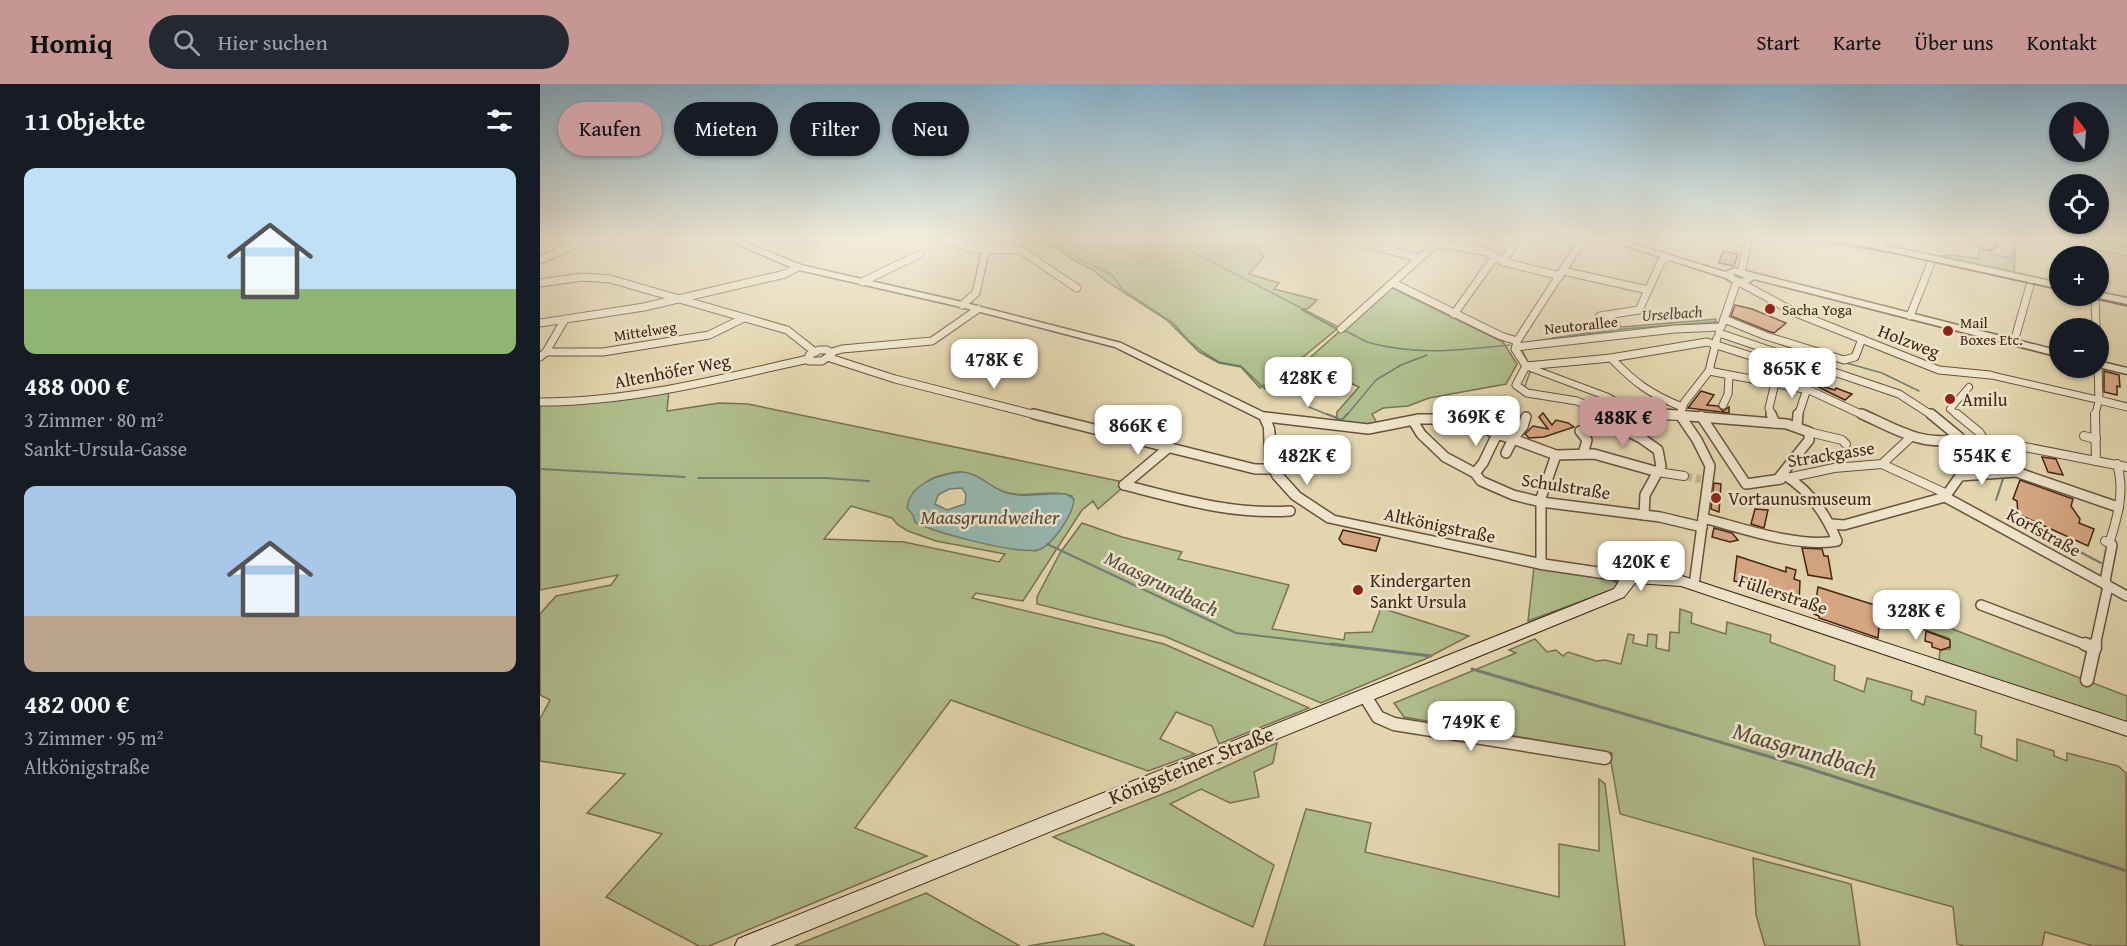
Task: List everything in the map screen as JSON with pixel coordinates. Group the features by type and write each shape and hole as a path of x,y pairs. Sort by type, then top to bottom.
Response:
{"main road":[{"name":"Füllerstraße","path":"1629,577 1695,585 2127,729"},
{"name":"Königsteiner Straße","path":"746,946 1619,592 1629,581 1629,577"}],"street":[{"path":"540,283 565,279"},
{"path":"610,279 791,332 815,352"},
{"path":"540,323 637,309 763,279"},
{"path":"850,279 1067,330 1131,350 1266,417 1358,429 1381,428 1437,417 1469,419 1494,411"},
{"path":"862,282 868,279"},
{"path":"962,305 976,293 979,279"},
{"path":"1064,279 1077,288"},
{"path":"1341,329 1397,279"},
{"path":"1454,314 1479,279"},
{"path":"1557,279 1515,350 1526,366 1608,397 1643,416"},
{"path":"1593,279 1648,290"},
{"path":"1608,315 1640,310 1653,279"},
{"path":"1738,279 1744,282 1769,280 2049,351"},
{"path":"1910,316 1925,279"},
{"path":"2032,279 2049,283"},
{"path":"1526,366 1522,390 1566,398 1618,419 1681,411 1708,371 1722,325 1744,282"},
{"name":"Holzweg","path":"1744,282 1796,313 1939,370 1990,375 2099,400"},
{"path":"1393,283 1517,344"},
{"path":"2014,342 2030,285"},
{"path":"2109,297 2127,301"},
{"path":"831,355 842,349 932,341 978,309"},
{"name":"Mittelweg","path":"543,354 598,352 709,335 744,318"},
{"path":"543,354 565,319"},
{"path":"1722,325 1844,360 1852,359 1860,352 1862,339"},
{"path":"1722,325 1899,394 1951,429 1957,434 1959,440"},
{"name":"Neutorallee","path":"1517,344 1722,325"},
{"path":"1526,366 1611,358 1707,342 1800,372"},
{"path":"808,359 815,352 823,350 895,379 1255,469 1274,469 1266,417"},
{"path":"1622,368 1638,357 1638,354"},
{"name":"Altenhöfer Weg","path":"540,402 589,401 635,395 808,359 818,362 831,355"},
{"path":"1611,358 1642,388 1681,411 1701,416 1797,426 1809,432 1842,440 1846,444"},
{"path":"2109,367 2127,371"},
{"path":"1708,371 1807,389 1911,437 1940,441 1988,441 2127,466"},
{"path":"1723,405 1728,394 1729,376"},
{"path":"2096,461 2095,412 2099,400 2098,378"},
{"path":"1775,383 1769,408 1775,423"},
{"path":"1969,387 1950,409 1979,432 2016,472"},
{"path":"1797,426 1798,412 1807,389"},
{"path":"2099,400 2127,408"},
{"path":"1681,411 1710,466 1705,480 1695,585"},
{"name":"Strackgasse","path":"1701,416 1746,484 1834,468 1882,464 1911,437"},
{"path":"1469,419 1496,434 1556,455 1583,454 1609,458 1658,472 1684,476"},
{"path":"1618,419 1612,424 1641,438 1658,450 1661,466 1645,495 1644,514"},
{"name":"Schulstraße","path":"1413,421 1421,434 1445,457 1474,473 1481,481 1524,499 1644,514 1827,543 1838,541 1831,524"},
{"path":"1474,473 1485,461 1496,434 1504,426 1524,421 1506,453"},
{"path":"1580,431 1587,440 1583,454"},
{"path":"1809,432 1809,440 1784,477 1801,485 1831,524 1844,525 1946,495 1960,476 2016,472 2118,507"},
{"path":"2085,436 2096,439"},
{"path":"1168,448 1124,484 1203,505 1277,513 1290,511"},
{"path":"1541,564 1541,502 1556,455"},
{"path":"1882,464 1946,495"},
{"path":"2087,680 2108,586 2106,581 2109,543 2122,478 2117,464"},
{"name":"Altkönigstraße","path":"1274,469 1296,496 1335,521 1541,564 1629,577"},
{"name":"Korfstraße","path":"1946,495 2127,596"},
{"path":"1981,605 2095,648"},
{"path":"1365,696 1378,717 1394,724 1605,759"}],"green space":[{"path":"1104,279 1266,279 1279,283 1274,289 1317,300 1309,308 1302,310 1337,329 1303,357 1294,359 1297,363 1270,386 1266,388 1264,385 1260,388 1241,367 1219,363 1199,352 1167,320"},
{"path":"1390,287 1503,342 1517,364 1506,384 1429,398 1408,406 1383,408 1372,414 1377,423 1336,426 1337,412 1359,387 1305,362"},
{"path":"1716,319 1714,324 1580,338 1577,335 1561,337 1604,330 1619,325 1622,327"},
{"path":"1553,338 1554,341 1524,343"},
{"path":"669,390 667,411 719,403 748,404 1128,483 1098,509 1093,501 1082,510 1023,601 976,593 972,598 1164,644 1309,708 1219,744 1212,726 1176,712 1160,739 1195,754 1148,771 951,700 855,828 927,856 709,946 699,946 606,897 662,834 587,813 625,774 540,761 540,719 550,700 540,695 540,614 556,596 611,585 618,575 540,590 540,404","holes":["957,472 971,474 998,489 1013,494 1056,493 1072,496 1036,551 962,538 915,522 915,506 926,483 936,477","851,506 892,518 908,531 936,541 1005,554 999,562 904,542 824,539"]},
{"path":"1082,523 1122,537 1182,552 1178,559 1289,585 1272,629 1344,640 1345,633 1372,632 1381,608 1469,636 1425,659 1321,703 1164,636 1037,604 1037,597 1060,553"},
{"path":"1534,567 1612,580 1617,583 1617,588 1528,621"},
{"path":"1680,609 1692,613 1691,623 1726,634 1727,622 1771,635 1770,642 1835,666 1834,680 1864,692 1867,678 1912,691 1911,700 1924,705 1926,696 1976,711 1975,734 1982,736 1981,747 2017,761 2017,739 2054,751 2054,756 2067,761 2067,753 2118,766 2126,773 2127,946 2093,946 2045,932 2042,946 1964,946 1957,944 1953,907 1620,814 1611,762 1612,753 1404,717 1394,703 1516,653 1509,650 1535,639 1547,652 1556,650 1563,656 1568,652 1596,661 1605,660 1621,664 1628,634 1634,635 1633,643 1647,646 1648,634 1657,635 1656,648 1669,651 1670,632 1679,633"},
{"path":"1908,612 2127,696 2127,724 1939,660 1940,650 1950,649 1949,638 1906,624"},
{"path":"1277,743 1273,763 1254,772 1259,797 1230,803 1201,789 1170,804 1274,865 1253,927 1053,837 1178,788"},
{"path":"1599,779 1605,784 1625,946 1264,946 1306,809 1371,823 1365,852 1559,897 1559,844 1599,851"},
{"path":"1753,858 1851,884 1860,946 1765,946 1756,915"},
{"path":"926,893 1020,946 794,946"},
{"path":"1101,934 1135,946 1028,946"}],"water":[{"name":"Maasgrundweiher","path":"953,473 968,473 1011,494 1066,494 1074,499 1073,505 1055,537 1043,548 1037,550 1012,549 976,542 915,522 907,508 914,492 927,481","holes":["962,488 966,494 965,504 947,510 935,504 938,495 949,489"]}],"building":[{"path":"1735,305 1752,309 1786,323 1774,333 1768,331 1731,316"},
{"path":"2109,372 2119,375 2120,387 2117,386 2117,395 2104,392 2104,378 2109,378"},
{"path":"1810,383 1835,390 1836,388 1852,394 1845,400"},
{"path":"1701,391 1714,395 1707,405 1718,406 1723,411 1729,407 1729,413 1688,408"},
{"path":"1543,413 1552,425 1556,420 1574,427 1544,437 1529,438 1525,434 1533,426 1548,429 1539,417"},
{"path":"2042,457 2056,459 2063,475 2048,472"},
{"path":"2020,480 2073,499 2071,506 2080,519 2079,523 2094,529 2088,546 2018,514 2017,501 2013,499"},
{"path":"1714,483 1721,484 1719,512 1711,509"},
{"path":"1755,509 1768,510 1764,528 1751,524"},
{"path":"1714,528 1732,533 1738,540 1730,542 1712,537"},
{"path":"1343,530 1380,538 1376,551 1343,544 1339,539"},
{"path":"1802,548 1822,549 1824,556 1828,556 1832,579 1808,575"},
{"path":"1737,556 1786,572 1786,567 1796,570 1794,579 1800,581 1799,602 1784,597 1784,592 1749,582 1748,585 1734,581"},
{"path":"1818,587 1881,607 1878,638 1819,618 1814,614"},
{"path":"1926,631 1950,640 1950,647 1941,650 1932,647 1932,643 1925,641"}],"waterway":[{"path":"1115,279 1122,289 1173,323 1189,341 1203,352 1219,362 1241,366 1265,389"},
{"name":"Urselbach","path":"1246,279 1367,342 1420,350 1456,350 1510,345"},
{"name":"Urselbach","path":"1530,342 1622,329 1716,322 1730,325"},
{"path":"1521,348 1529,364"},
{"path":"1346,416 1376,380 1401,365 1427,355"},
{"name":"Urselbach","path":"1843,362 1882,373 1919,391"},
{"path":"1524,389 1531,369"},
{"path":"1309,407 1331,416"},
{"path":"1327,414 1342,420 1347,414"},
{"name":"Maasgrundbach","path":"540,469 685,477"},
{"name":"Urselbach","path":"1996,500 2004,476"},
{"name":"Maasgrundbach","path":"698,478 825,478 869,481"},
{"name":"Urselbach","path":"2005,516 2050,536 2101,563"},
{"name":"Maasgrundbach","path":"1047,544 1236,633 1344,646"},
{"name":"Maasgrundbach","path":"1331,644 1431,656"},
{"name":"Maasgrundbach","path":"1472,669 1801,766 2127,871"}],"tunnel":[{"path":"1684,476 1701,479"}],"tram line":[{"path":"2011,279 2049,288"},
{"path":"2109,302 2127,306"}],"place":[{"name":"Sacha Yoga","path":"1770,309"},
{"name":"Mail Boxes Etc.","path":"1948,331"},
{"name":"Amilu","path":"1950,399"},
{"name":"Vortaunusmuseum","path":"1716,498"},
{"name":"Kindergarten Sankt Ursula","path":"1358,590"}]}
